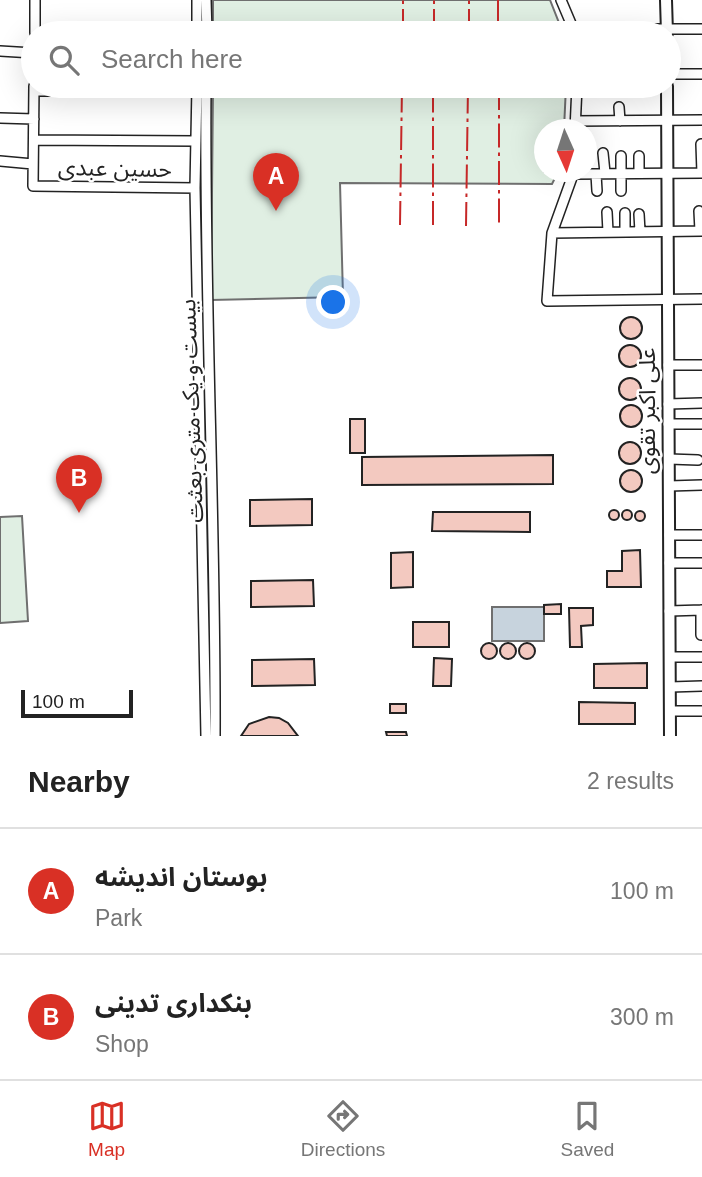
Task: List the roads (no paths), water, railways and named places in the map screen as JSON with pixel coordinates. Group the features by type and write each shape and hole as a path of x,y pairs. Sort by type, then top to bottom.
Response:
{"main road":[{"path":"666,0 667,21"},
{"name":"علی اکبر تقوی","path":"667,98 670,736"}],"street":[{"path":"35,0 35,21"},
{"path":"197,0 197,21"},
{"path":"206,0 206,21"},
{"path":"561,0 570,21"},
{"path":"681,30 702,29"},
{"path":"0,51 21,52"},
{"path":"681,74 702,74"},
{"path":"0,161 33,164 34,98"},
{"name":"بیست و یک متری بعثت","path":"197,98 195,188 206,736"},
{"name":"بیست و یک متری بعثت","path":"206,98 207,348 213,456 215,736"},
{"path":"575,119 576,98"},
{"path":"619,107 620,121"},
{"path":"0,118 34,119"},
{"path":"597,123 702,120"},
{"path":"34,139 196,141"},
{"path":"597,174 702,173 701,144"},
{"path":"597,191 603,153"},
{"path":"621,156 621,191"},
{"path":"639,156 639,173"},
{"name":"حسین عبدی","path":"33,164 33,186 195,188"},
{"path":"571,182 552,233 547,301 702,299"},
{"path":"552,233 701,231 699,211"},
{"path":"607,212 608,232"},
{"path":"625,213 625,232"},
{"path":"639,214 640,232"},
{"path":"668,365 702,365"},
{"path":"668,404 702,403"},
{"path":"668,424 702,424"},
{"path":"669,459 698,460"},
{"path":"668,486 702,485"},
{"path":"669,535 702,535"},
{"path":"669,563 702,562"},
{"path":"669,611 702,610 701,635"},
{"path":"670,657 702,657"},
{"path":"670,687 702,686"},
{"path":"670,711 702,710"}],"place":[{"name":"بوستان اندیشه","path":"276,211"},
{"name":"بنکداری تدینی","path":"79,513"}]}
